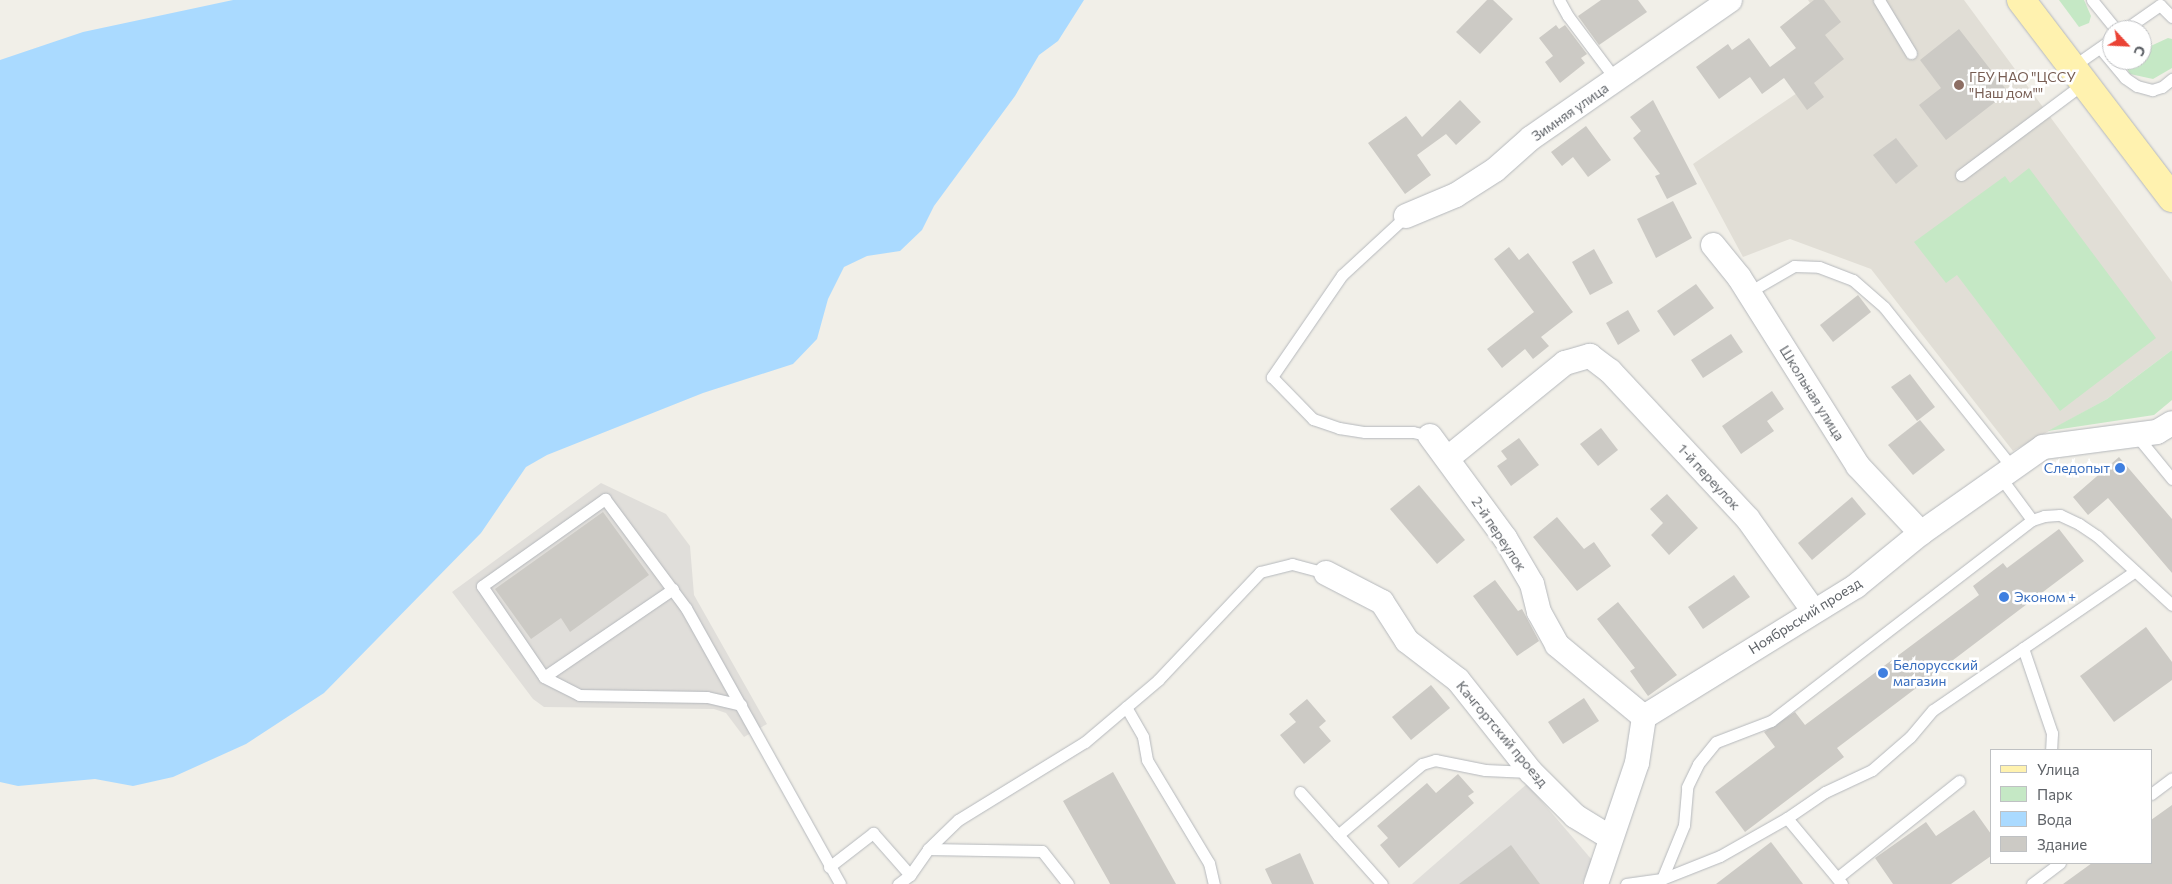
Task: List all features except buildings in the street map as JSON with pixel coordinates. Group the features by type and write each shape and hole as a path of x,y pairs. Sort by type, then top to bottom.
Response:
{"main road":[{"path":"2020,0 2172,198"}],"street":[{"name":"Зимняя улица","path":"1406,216 1456,195 1495,170 1531,138 1730,0"},
{"name":"Школьная улица","path":"1713,245 1749,292 1858,466 1921,533"},
{"name":"1-й переулок","path":"1448,458 1566,363 1590,356 1610,371 1748,519 1813,610"},
{"name":"Ноябрьский проезд","path":"1644,717 1813,610 1856,586 1921,533 2043,447 2157,432 2172,423"},
{"name":"2-й переулок","path":"1430,436 1448,458 1523,568 1532,584 1539,612 1556,645 1644,717"},
{"name":"Качгортский проезд","path":"1326,574 1382,602 1407,641 1458,680 1531,772 1575,816 1611,838"},
{"path":"1596,884 1636,763 1644,717"}],"lane":[{"path":"1559,0 1568,16 1616,80"},
{"path":"1879,0 1911,53"},
{"path":"2092,0 2108,20"},
{"path":"2139,20 2160,6 2172,17"},
{"path":"1961,175 2078,75 2100,48 2125,78 2137,86 2152,90 2162,87 2172,79"},
{"path":"1406,216 1342,275 1272,377 1313,419 1356,431 1413,432 1430,436"},
{"path":"1749,292 1794,266 1819,267 1853,280 1884,307 2007,474 2032,520"},
{"path":"2136,435 2172,479"},
{"path":"741,705 707,697 579,695 544,677 482,586 605,499 686,608 741,705 829,867 840,884"},
{"path":"1662,879 1684,825 1687,787 1698,764 1716,742 1771,721 2032,520 2060,515 2079,524 2135,571 2172,606"},
{"path":"898,884 910,875 928,849 958,820 1085,742 1158,680 1260,572 1292,564 1326,574"},
{"path":"1626,884 1662,879 1720,856 1787,818 1826,792 1872,770 1910,737 1933,710 2135,571"},
{"path":"544,677 672,589"},
{"path":"2023,648 2052,733 2051,749"},
{"path":"1126,707 1143,738 1147,760 1209,863 1214,884"},
{"path":"1338,835 1422,764 1435,760 1485,770 1531,772"},
{"path":"2152,793 2172,778"},
{"path":"1787,818 1839,881 1959,781"},
{"path":"1300,792 1382,884"},
{"path":"829,867 873,833 910,875"},
{"path":"928,849 1042,851 1068,884"},
{"path":"2032,884 2044,867"}],"shaded area":[{"path":"1808,0 1964,0 2172,282 2172,350 2107,399 2013,451 1871,269 1790,239 1743,257 1693,164 1819,78 1780,27 1810,3"},
{"path":"601,483 666,514 690,546 694,595 767,724 744,737 726,713 714,709 544,707 533,699 452,592"},
{"path":"1527,784 1592,860 1582,884 1412,884"}],"green space":[{"path":"2059,0 2084,0 2091,16 2089,23 2079,27"},
{"path":"2168,38 2172,39 2172,68 2153,79 2130,74 2128,70 2152,70 2152,45"},
{"path":"2029,168 2156,338 2060,411 1957,275 1946,283 1914,242 2005,176 2010,183"},
{"path":"2172,350 2172,400 2154,415 2048,431 2107,399"}],"water":[{"path":"233,0 1084,0 1058,41 1039,55 1015,96 934,206 922,230 900,251 867,256 844,267 828,299 817,339 793,364 703,393 547,455 526,467 481,533 324,693 246,744 173,777 133,786 95,779 18,786 0,782 0,60 83,32"}],"place":[{"name":"ГБУ НАО \"ЦССУ \"Наш дом\"\"","path":"1959,85"},
{"name":"Следопыт","path":"2120,468"},
{"name":"Эконом +","path":"2004,597"},
{"name":"Белорусский магазин","path":"1883,673"}]}
